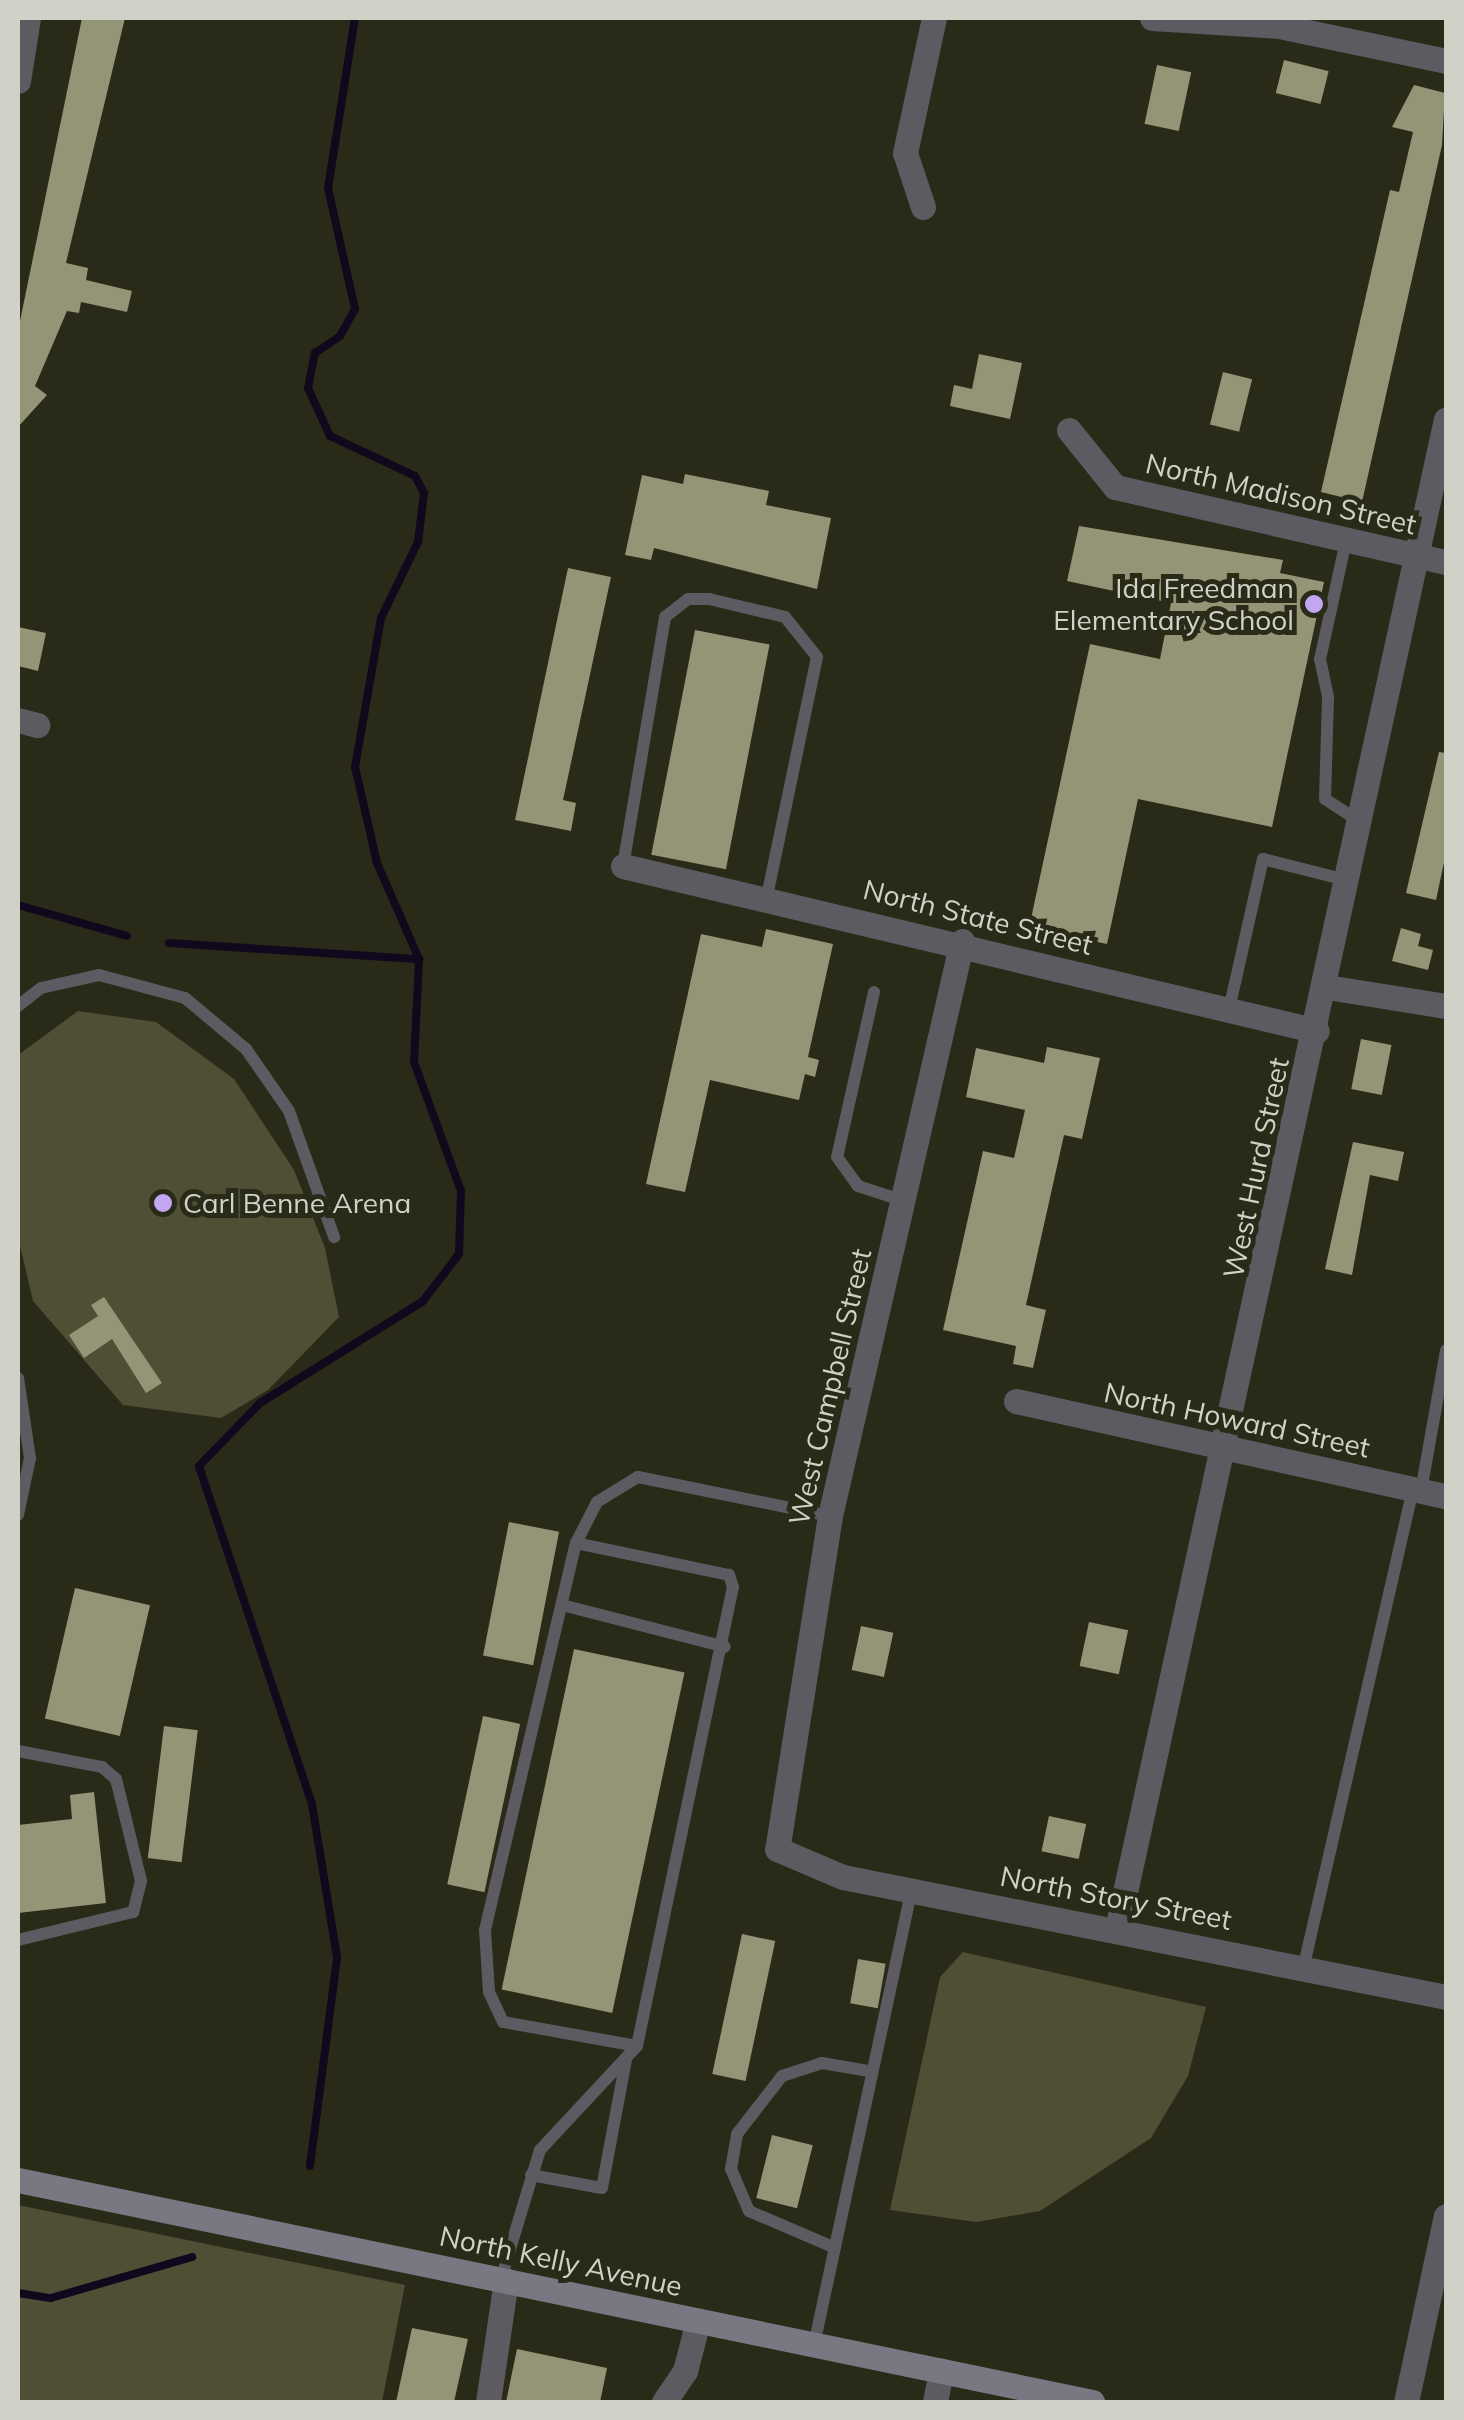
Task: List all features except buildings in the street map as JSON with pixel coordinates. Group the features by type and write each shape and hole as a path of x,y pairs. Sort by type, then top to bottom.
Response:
{"main road":[{"name":"North Kelly Avenue","path":"18,2180 1092,2402"}],"street":[{"path":"18,81 28,18"},
{"path":"923,208 904,153 934,18"},
{"path":"1152,18 1312,31 1446,61"},
{"name":"West Hurd Street","path":"1117,1929 1327,987 1446,419"},
{"name":"North Madison Street","path":"1069,430 1115,487 1446,562"},
{"name":"North State Street","path":"623,866 962,941 1228,1014 1316,1031"},
{"name":"West Campbell Street","path":"777,1849 830,1516 962,941"},
{"path":"1327,987 1446,1006"},
{"name":"North Howard Street","path":"1016,1401 1446,1496"},
{"name":"North Story Street","path":"777,1849 804,1866 1304,1964 1446,1997"},
{"path":"1406,2402 1446,2216"},
{"path":"488,2402 503,2280"},
{"path":"664,2402 685,2371 698,2320"},
{"path":"935,2402 942,2372"}],"lane":[{"path":"1346,541 1320,659 1328,698 1325,800 1361,823"},
{"path":"623,866 665,617 688,599 709,598 784,618 817,657 767,898"},
{"path":"1228,1014 1262,859 1348,880"},
{"path":"18,1006 41,988 98,975 185,998 246,1049 290,1111 334,1237"},
{"path":"874,992 837,1157 858,1186 904,1201"},
{"path":"1304,1964 1417,1490 1446,1350"},
{"path":"18,1378 30,1458 18,1515"},
{"path":"638,2046 503,2022 489,1992 484,1930 576,1543 598,1502 638,1478 830,1516"},
{"path":"503,2280 540,2150 638,2046 725,1647 729,1574 576,1543"},
{"path":"562,1605 725,1647"},
{"path":"18,1751 102,1768 116,1779 141,1880 134,1912 18,1940"},
{"path":"814,2345 868,2071 912,1888"},
{"path":"531,2175 602,2188 626,2057"},
{"path":"833,2247 748,2212 731,2169 738,2134 782,2076 822,2063 868,2071"}],"green space":[{"name":"Carl Benne Arena","path":"78,1011 156,1022 234,1079 294,1170 325,1248 339,1317 268,1390 221,1418 123,1405 33,1301 18,1237 18,1055"},
{"path":"963,1952 1206,2007 1188,2076 1151,2138 1040,2211 976,2222 890,2210 940,1977"},
{"path":"18,2205 405,2285 382,2402 18,2402"}],"waterway":[{"path":"310,2166 337,1957 312,1804 199,1466 260,1403 423,1301 459,1254 461,1191 414,1062 419,959 377,863 355,767 381,618 418,542 424,493 415,476 330,436 308,388 315,353 340,336 355,309 328,188 355,18"},
{"path":"18,905 127,936"},
{"path":"169,943 419,959"},
{"path":"18,2293 51,2298 192,2257"}],"place":[{"name":"Ida Freedman Elementary School","path":"1314,604"},
{"name":"Carl Benne Arena","path":"163,1203"}]}
